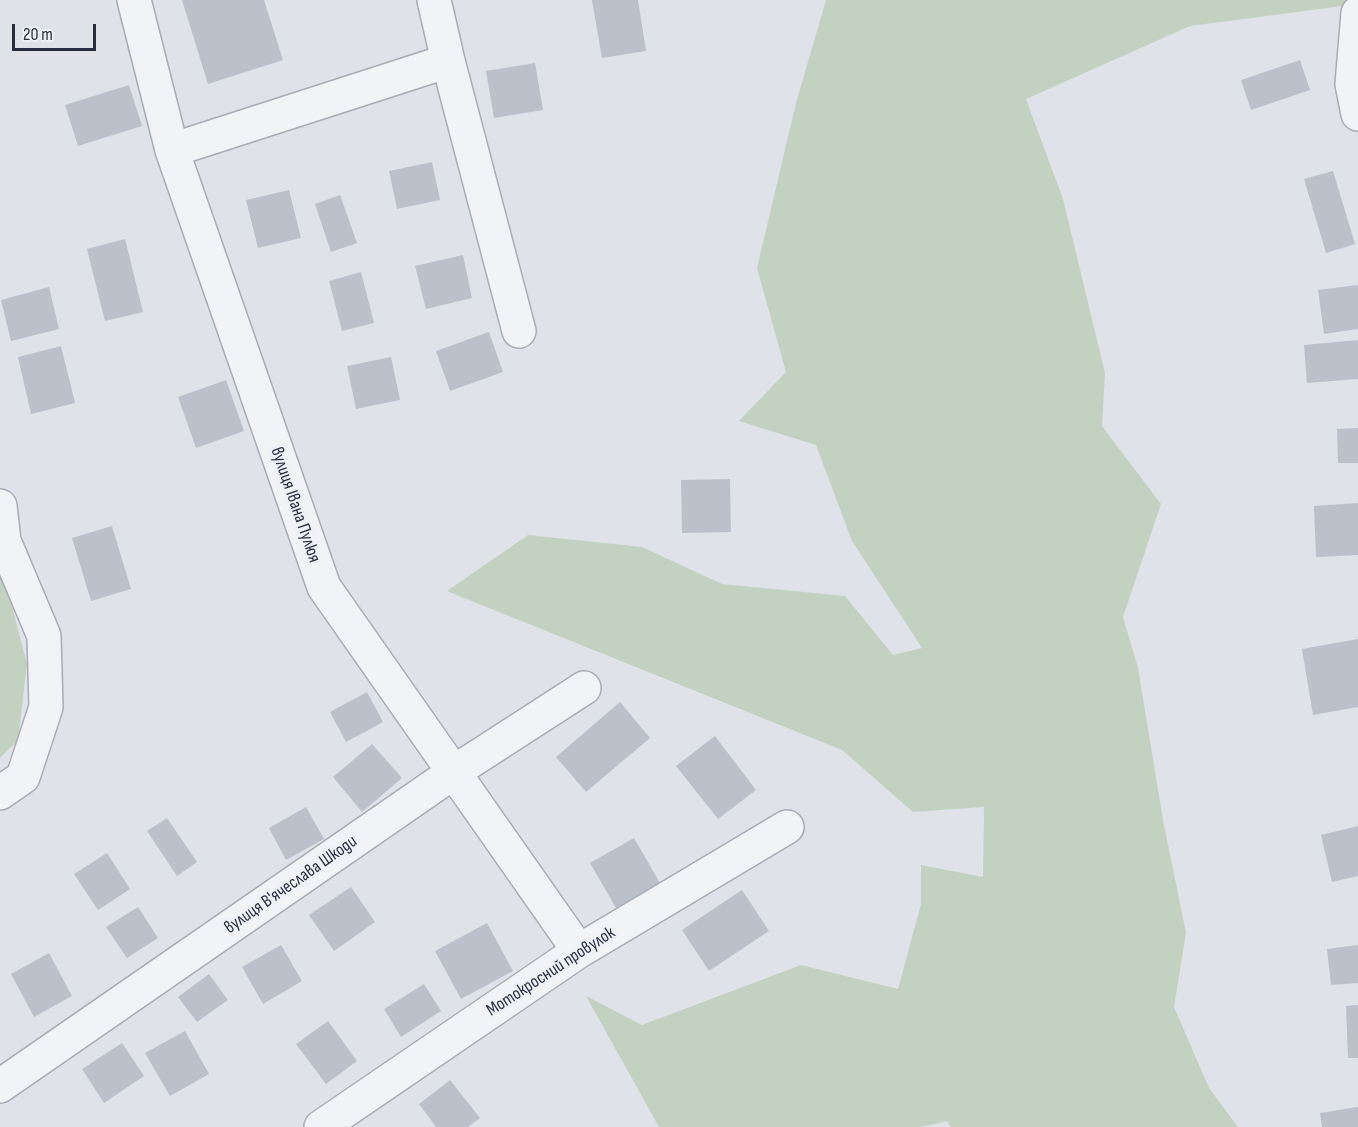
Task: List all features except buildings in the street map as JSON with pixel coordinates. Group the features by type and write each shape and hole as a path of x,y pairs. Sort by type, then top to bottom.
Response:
{"street":[{"name":"вулиця Івана Пулюя","path":"134,0 172,150 324,587 579,951"},
{"path":"434,0 519,331"},
{"path":"1358,14 1352,84 1358,114"},
{"path":"172,150 448,61"},
{"path":"0,506 4,541 44,636 46,707 23,777 0,793"},
{"name":"вулиця В'ячеслава Шкоди","path":"0,1086 454,772 584,688"},
{"name":"Мотокросний провулок","path":"321,1127 579,951 787,827"}],"green space":[{"path":"826,0 1358,0 1358,4 1190,26 1026,99 1063,199 1105,373 1102,426 1161,504 1123,617 1138,668 1163,820 1186,933 1174,1007 1209,1088 1238,1127 951,1127 947,1121 922,1127 659,1127 586,996 642,1025 801,965 898,989 921,904 921,865 983,877 984,807 913,812 842,750 447,591 528,535 642,547 722,584 845,596 893,655 922,648 852,541 816,445 739,421 786,372 757,268 796,103"},
{"path":"0,561 27,664 18,740 0,758"}]}
